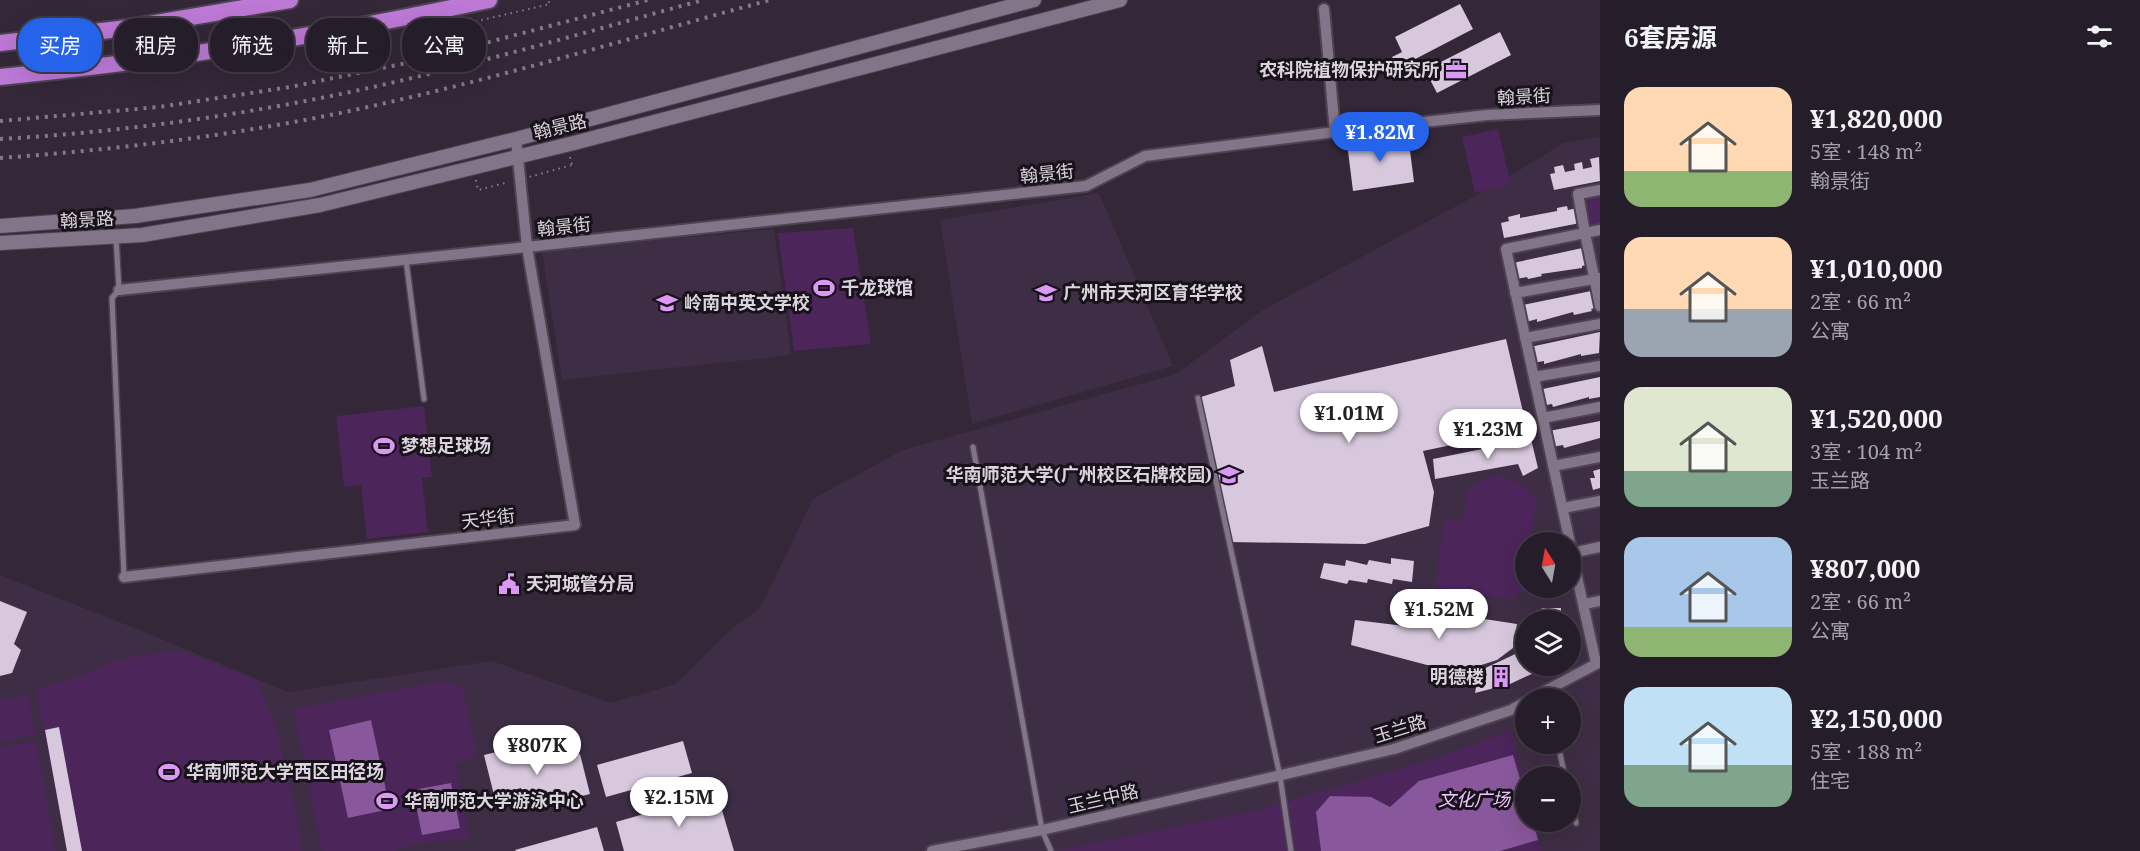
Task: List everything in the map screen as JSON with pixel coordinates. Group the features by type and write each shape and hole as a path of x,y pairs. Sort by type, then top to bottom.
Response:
{"highway":[{"path":"0,41 47,39 290,0"},
{"path":"0,77 176,57 489,0"}],"street":[{"name":"翰景路","path":"0,226 135,216 310,190 516,139 1034,0"},
{"name":"翰景路","path":"0,243 142,235 320,205 1120,0"},
{"path":"1324,9 1335,132"},
{"name":"翰景街","path":"527,247 1086,186 1145,156 1487,115 1600,110"},
{"name":"天华街","path":"124,577 575,525 527,247 516,139"},
{"path":"1600,190 1578,194 1597,278 1600,306"},
{"path":"1568,532 1506,249 1600,230"},
{"path":"118,290 527,247"},
{"path":"1515,293 1597,278"},
{"path":"1525,338 1600,324"},
{"path":"1534,377 1600,366"},
{"path":"1543,418 1600,407"},
{"path":"1553,466 1600,457"},
{"path":"1563,508 1600,501"},
{"path":"1581,547 1600,547"},
{"path":"1557,688 1598,662 1581,591"},
{"path":"1584,604 1600,601"},
{"name":"玉兰路","path":"1280,776 1394,749 1515,708"},
{"name":"玉兰中路","path":"932,851 1042,830 1280,776"}],"lane":[{"path":"116,237 118,290 112,298 124,577"},
{"path":"406,260 424,399"},
{"path":"1198,398 1280,776 1291,851"},
{"path":"973,447 1042,830 1051,851"}],"path":[{"path":"486,19 550,4 548,0"},
{"path":"478,190 572,165"}],"shaded area":[{"name":"华南师范大学(广州校区石牌校园)","path":"1600,137 1600,851 0,851 0,575 288,692 492,661 611,703 676,684 729,631 760,608 813,499 903,450 1176,374 1263,310 1497,184 1563,143"},
{"name":"广州市天河区育华学校","path":"1099,193 1173,366 972,424 940,220"},
{"name":"岭南中英文学校","path":"774,229 791,355 562,380 542,251"},
{"path":"371,720 390,809 348,818 329,730"},
{"path":"1513,755 1516,766 1515,832 1536,832 1538,840 1500,851 1321,851 1316,812 1330,796 1371,797 1390,807 1419,781"},
{"path":"451,783 460,828 422,835 413,790"}],"green space":[{"path":"1498,129 1511,185 1475,193 1462,137"},
{"path":"1600,190 1600,235 1593,237 1585,194"},
{"name":"千龙球馆","path":"853,228 871,344 794,351 778,233"},
{"name":"梦想足球场","path":"424,406 432,477 422,478 428,532 367,539 361,485 344,487 336,416"},
{"path":"1499,475 1521,484 1536,498 1532,532 1515,532 1515,597 1512,599 1456,593 1435,587 1444,520 1463,521 1467,494 1480,481"},
{"name":"华南师范大学西区田径场","path":"182,651 257,681 276,727 297,817 302,851 67,851 36,690 114,661 148,654"},
{"name":"华南师范大学游泳中心","path":"444,681 463,687 477,756 456,764 469,838 410,845 395,851 322,851 293,709"},
{"path":"28,695 35,735 0,742 0,700"},
{"name":"文化广场","path":"1511,730 1520,766 1515,766 1515,832 1536,832 1541,851 1055,851 1258,810 1441,757"},
{"path":"36,741 56,851 0,851 0,747"}],"building":[{"path":"1460,4 1473,29 1398,68 1392,57 1402,52 1395,37"},
{"path":"1500,32 1511,55 1437,93 1425,70"},
{"path":"1408,135 1414,182 1353,191 1347,143"},
{"path":"1599,157 1600,181 1554,190 1550,174 1555,173 1554,167 1563,165 1565,172 1575,170 1574,164 1582,162 1583,169 1592,167 1590,159"},
{"path":"1567,206 1568,210 1577,208 1580,223 1504,238 1501,223 1509,221 1508,217 1520,214 1520,218 1557,211 1557,208"},
{"path":"1587,247 1590,264 1582,268 1541,274 1542,276 1528,279 1527,277 1516,279 1513,263"},
{"path":"1596,290 1599,307 1591,309 1592,311 1574,315 1573,312 1537,322 1537,319 1526,322 1523,305"},
{"path":"1600,332 1599,353 1581,356 1581,354 1544,364 1544,361 1533,363 1530,347"},
{"path":"1506,339 1527,429 1423,451 1434,492 1429,526 1365,544 1229,542 1198,398 1235,386 1230,360 1262,346 1274,392"},
{"path":"1600,377 1600,397 1589,399 1589,397 1553,407 1552,404 1541,406 1538,390"},
{"path":"1600,421 1600,438 1564,448 1563,445 1552,447 1549,431"},
{"path":"1531,439 1538,468 1523,476 1518,464 1435,479 1433,459"},
{"path":"1600,469 1600,488 1593,490 1590,478 1595,478 1593,471"},
{"path":"1391,558 1414,561 1412,582 1393,579 1392,584 1368,579 1367,583 1349,580 1347,584 1320,578 1324,563 1345,566 1346,560 1367,565 1369,560 1391,564"},
{"path":"0,601 27,612 14,644 21,650 12,673 0,676"},
{"path":"1542,608 1561,608 1561,610 1541,610"},
{"path":"1425,610 1515,624 1515,636 1513,648 1497,660 1472,668 1427,665 1351,645 1355,620 1421,628"},
{"name":"明德楼","path":"1515,654 1515,676 1527,676 1510,684 1475,693 1479,671"},
{"path":"59,727 82,851 67,851 45,730"},
{"path":"683,741 692,773 606,797 597,765"},
{"path":"533,743 538,765 580,754 590,794 527,810 521,788 494,795 484,755"},
{"path":"717,793 734,851 624,851 616,822"},
{"path":"597,827 604,851 515,850"}],"railway":[{"path":"0,121 159,107 290,87 421,60 648,0"},
{"path":"0,139 137,127 319,98 449,69 703,0"},
{"path":"0,158 185,139 322,117 469,83 770,0"}],"place":[{"name":"农科院植物保护研究所","path":"1456,70"},
{"name":"千龙球馆","path":"824,288"},
{"name":"广州市天河区育华学校","path":"1046,293"},
{"name":"岭南中英文学校","path":"667,303"},
{"name":"梦想足球场","path":"384,446"},
{"name":"华南师范大学(广州校区石牌校园)","path":"1229,475"},
{"name":"天河城管分局","path":"509,584"},
{"name":"明德楼","path":"1501,677"},
{"name":"华南师范大学西区田径场","path":"169,772"},
{"name":"华南师范大学游泳中心","path":"387,801"}]}
